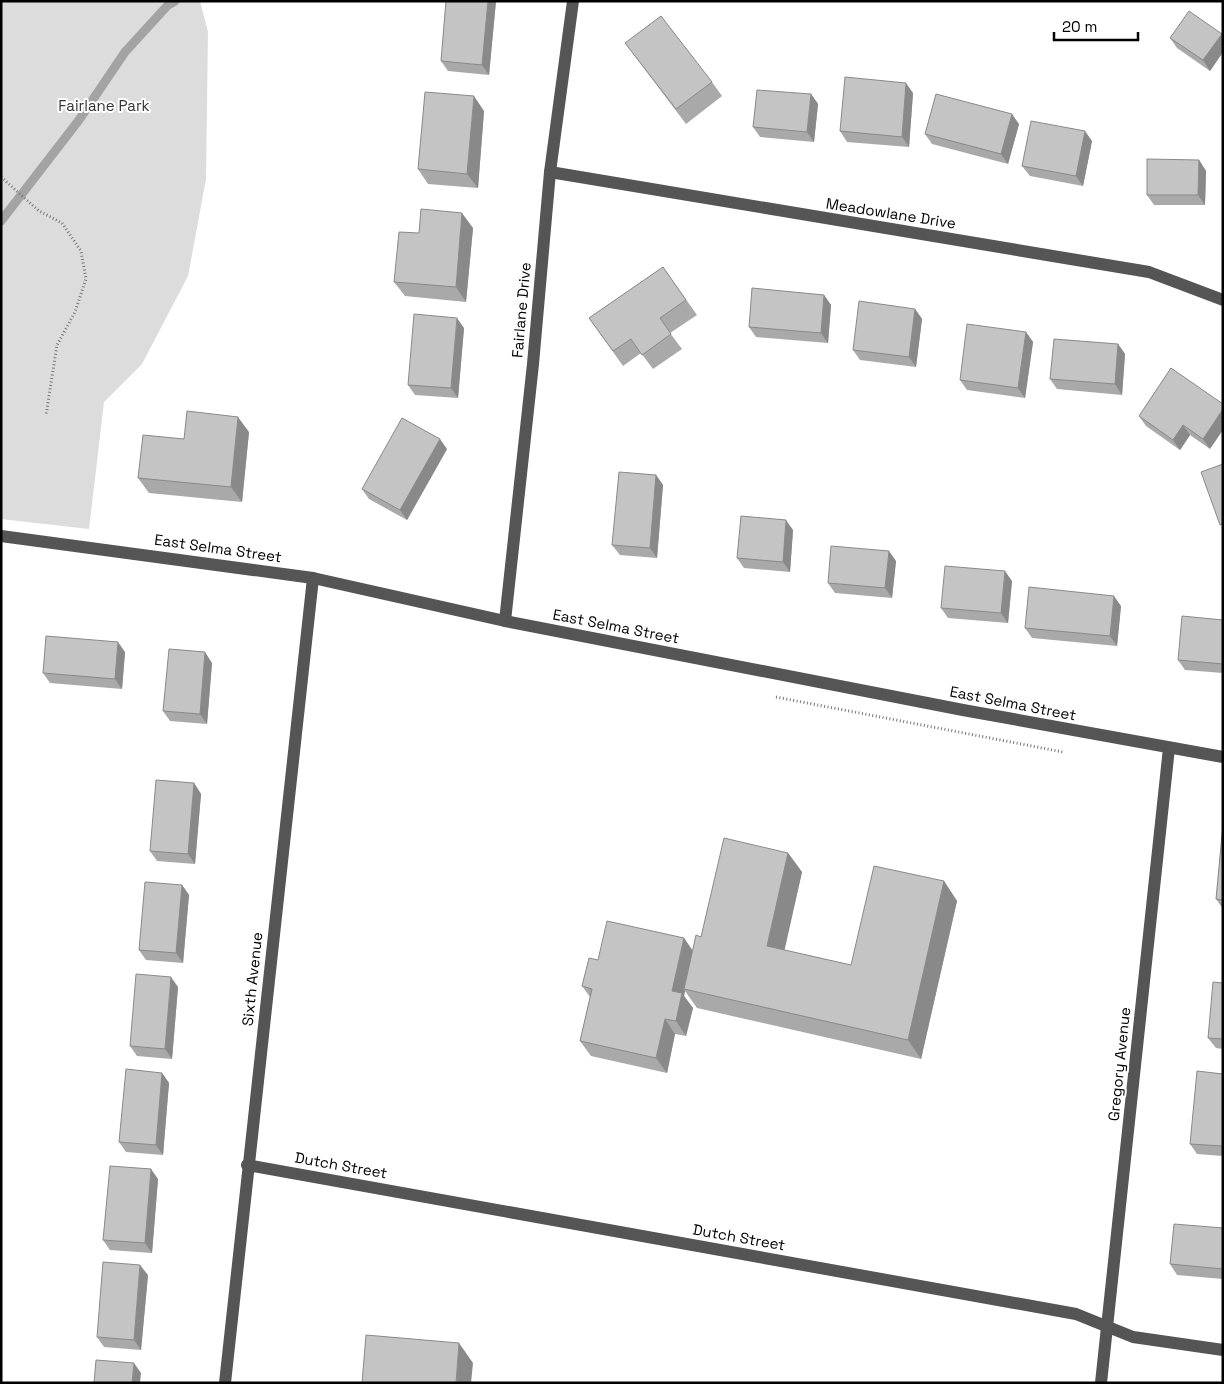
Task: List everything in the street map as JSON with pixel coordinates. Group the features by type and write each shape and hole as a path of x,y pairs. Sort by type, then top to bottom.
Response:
{"street":[{"name":"Fairlane Drive","path":"506,622 533,364 550,172 573,1"},
{"name":"Meadowlane Drive","path":"550,172 1149,272 1223,300"},
{"name":"East Selma Street","path":"1,536 313,578 506,622 1223,757"},
{"name":"Sixth Avenue","path":"224,1383 313,578"},
{"name":"Gregory Avenue","path":"1101,1383 1169,748"},
{"name":"Dutch Street","path":"247,1165 1066,1312 1133,1337 1223,1350"}],"path":[{"path":"1,177 7,180 39,211 62,223 81,251 86,279 75,312 57,345 46,415"},
{"path":"776,697 1063,752"}],"green space":[{"name":"Fairlane Park","path":"200,1 208,32 206,179 188,276 142,364 104,402 89,529 1,519 1,2"}],"building":[{"path":"446,1 488,1 482,65 441,61"},
{"path":"1189,11 1222,34 1203,60 1170,38"},
{"path":"661,16 712,82 676,109 625,43"},
{"path":"845,77 906,83 902,137 840,131"},
{"path":"757,90 811,94 807,132 753,127"},
{"path":"425,92 474,96 467,174 418,169"},
{"path":"936,94 1012,114 1001,154 925,134"},
{"path":"1031,121 1085,131 1076,176 1022,166"},
{"path":"1147,159 1199,160 1198,195 1147,195"},
{"path":"421,209 462,213 456,287 394,282 399,232 419,233"},
{"path":"663,267 686,300 660,318 671,334 642,355 631,339 613,351 589,318"},
{"path":"752,288 824,295 821,333 749,327"},
{"path":"859,301 915,309 909,357 853,350"},
{"path":"414,314 457,318 451,388 408,385"},
{"path":"967,324 1026,332 1018,388 960,380"},
{"path":"1054,339 1118,344 1115,384 1050,379"},
{"path":"1171,368 1223,404 1223,409 1203,439 1183,425 1173,440 1139,416"},
{"path":"187,411 238,417 231,487 138,478 143,435 184,439"},
{"path":"402,418 440,439 400,510 362,489"},
{"path":"1223,464 1223,524 1220,525 1201,472"},
{"path":"619,472 656,475 650,548 612,545"},
{"path":"741,516 786,520 783,562 737,558"},
{"path":"831,546 889,551 885,588 828,583"},
{"path":"945,566 1005,571 1001,613 941,608"},
{"path":"1029,587 1114,596 1110,636 1025,628"},
{"path":"1182,616 1223,620 1223,664 1178,660"},
{"path":"46,636 118,642 115,679 43,673"},
{"path":"169,649 205,652 200,714 163,711"},
{"path":"156,780 194,783 188,854 150,851"},
{"path":"1223,824 1223,900 1216,899"},
{"path":"724,838 788,853 767,946 851,965 874,866 944,881 908,1040 684,989 696,935 701,937"},
{"path":"145,882 182,885 176,953 139,950"},
{"path":"607,921 684,938 672,991 682,993 676,1021 665,1019 656,1058 580,1041 592,989 582,986 589,958 598,960"},
{"path":"136,974 171,977 165,1049 130,1046"},
{"path":"1213,982 1223,983 1223,1039 1208,1038"},
{"path":"126,1069 162,1073 156,1145 119,1142"},
{"path":"1197,1071 1223,1074 1223,1146 1190,1144"},
{"path":"110,1166 151,1169 145,1243 103,1240"},
{"path":"1174,1224 1223,1228 1223,1269 1170,1264"},
{"path":"103,1262 140,1265 134,1340 97,1337"},
{"path":"366,1335 459,1343 456,1383 362,1383"},
{"path":"96,1360 134,1363 132,1383 94,1383"}],"waterway":[{"path":"1,221 79,120 125,52 168,5 175,1"}]}
